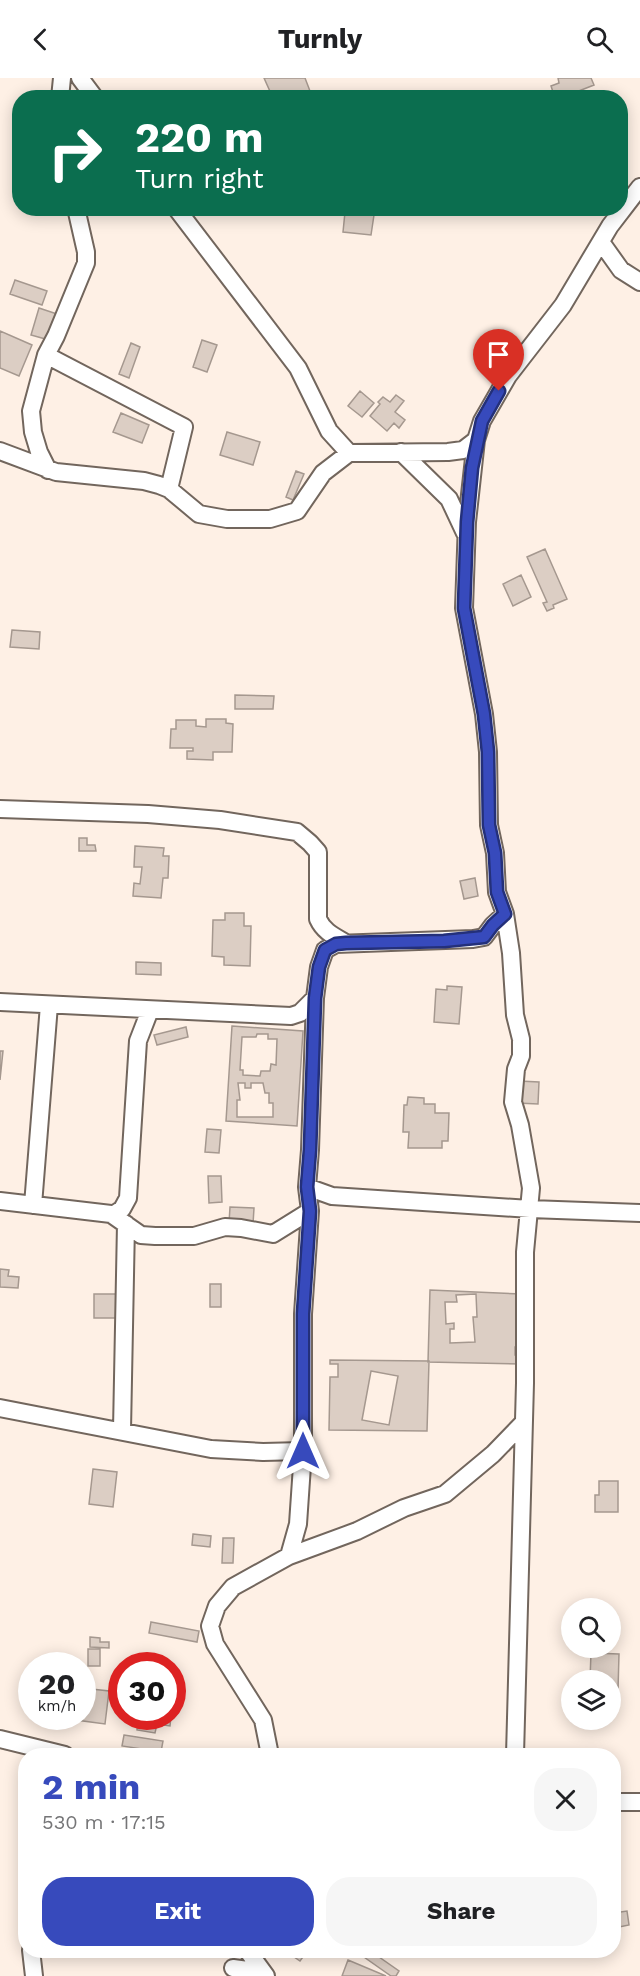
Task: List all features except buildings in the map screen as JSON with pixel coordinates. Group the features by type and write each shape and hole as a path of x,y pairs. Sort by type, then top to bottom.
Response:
{"street":[{"path":"628,203 640,187"},
{"path":"48,470 36,442 31,411 46,355 86,263 78,216"},
{"path":"182,216 298,368 329,430 349,453"},
{"path":"515,1748 526,1307 525,1252 531,1188 513,1102 516,1070 521,1056 521,1039 515,1015 511,953 505,914 497,892 495,853 489,825 488,752 484,714 464,608 466,536 472,468 476,440 482,421 508,376 563,305 618,216"},
{"path":"601,242 621,270 640,282"},
{"path":"46,355 184,427 169,489"},
{"path":"0,451 48,470 67,474 144,481 169,489 199,514 227,519 270,519 297,511 323,472 349,453 448,452 463,450 476,440"},
{"path":"401,452 449,498 466,536"},
{"path":"0,809 160,815 220,820 297,832 318,852 318,918 321,926 328,933 346,943"},
{"path":"289,1556 298,1524 303,1451 303,1314 310,1211 307,1187 315,998 319,967 325,950 336,944 473,939 484,937 505,914"},
{"path":"0,1002 291,1016 300,1013 315,998"},
{"path":"33,1204 48,1005"},
{"path":"122,1430 120,1220 129,1198 138,1041 150,1010"},
{"path":"307,1187 332,1196 640,1214"},
{"path":"0,1201 33,1204 120,1220 141,1234 155,1236 194,1236 225,1227 273,1233 310,1211"},
{"path":"0,1408 211,1449 263,1452 303,1451"},
{"path":"269,1748 263,1720 215,1644 210,1626 217,1606 233,1587 289,1556 357,1531 404,1508 445,1494 493,1454 523,1423"},
{"path":"0,1739 37,1748"},
{"path":"621,1802 640,1802"},
{"path":"32,1958 34,1976"},
{"path":"253,1958 264,1974"},
{"path":"232,1972 264,1974"}],"route":[{"path":"303,1451 303,1314 310,1211 307,1187 315,998 319,967 325,950 336,944 346,943 444,941 484,937 505,914 497,892 495,853 489,825 488,752 484,714 464,608 467,522 476,440 482,421 499,391"}]}
